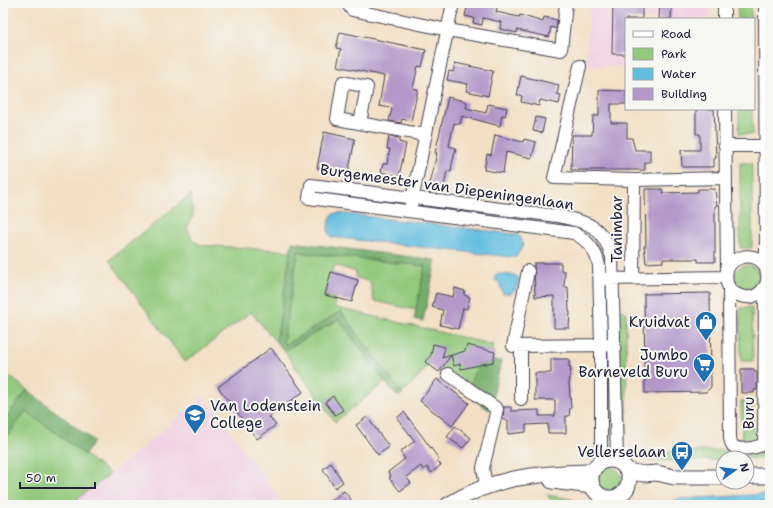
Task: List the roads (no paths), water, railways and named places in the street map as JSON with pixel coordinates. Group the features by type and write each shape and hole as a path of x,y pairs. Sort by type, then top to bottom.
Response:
{"main road":[{"path":"448,505 486,485 503,480 541,474 586,472 606,460 622,466 674,477 715,477"},
{"path":"597,466 591,475 592,486 600,496 616,498 674,477"},
{"path":"616,498 622,466"},
{"path":"755,476 770,476"},
{"path":"528,477 592,486"}],"street":[{"path":"347,3 352,10 448,30 561,50 566,3"},
{"path":"410,211 453,3"},
{"path":"724,3 724,18"},
{"name":"Buru","path":"725,110 730,437 731,442 737,448 762,446 767,438 767,49 765,3"},
{"name":"Tanimbar","path":"580,66 554,178 634,180 726,178"},
{"path":"360,123 425,135"},
{"path":"725,146 767,146"},
{"name":"Tanimbar","path":"633,279 634,180"},
{"name":"Burgemeester van Diepeningenlaan","path":"597,466 602,345 598,279 599,265 596,254 586,240 574,233 309,198 311,184 557,216 583,221 592,225 602,234 608,244 612,257 615,345 622,466"},
{"path":"743,256 756,259 767,277 760,293 747,298 734,293 728,278 731,263 743,256"},
{"path":"521,399 517,346 528,271"},
{"name":"Tanimbar","path":"598,279 728,278"},
{"path":"517,346 615,345"},
{"path":"448,374 497,409 483,468 486,485"}],"water":[{"path":"339,213 514,234 520,236 523,246 516,257 511,257 331,237 328,232 330,220 333,214"},
{"path":"496,274 514,275 519,278 517,287 512,293 503,294 499,282 495,280"},
{"path":"770,494 770,502 718,505 663,505 678,499"}],"place":[{"name":"Kruidvat","path":"706,342"},
{"name":"Jumbo Barneveld Buru","path":"704,384"},
{"name":"Van Lodenstein College","path":"195,434"},
{"name":"Vellerselaan","path":"682,472"}]}
